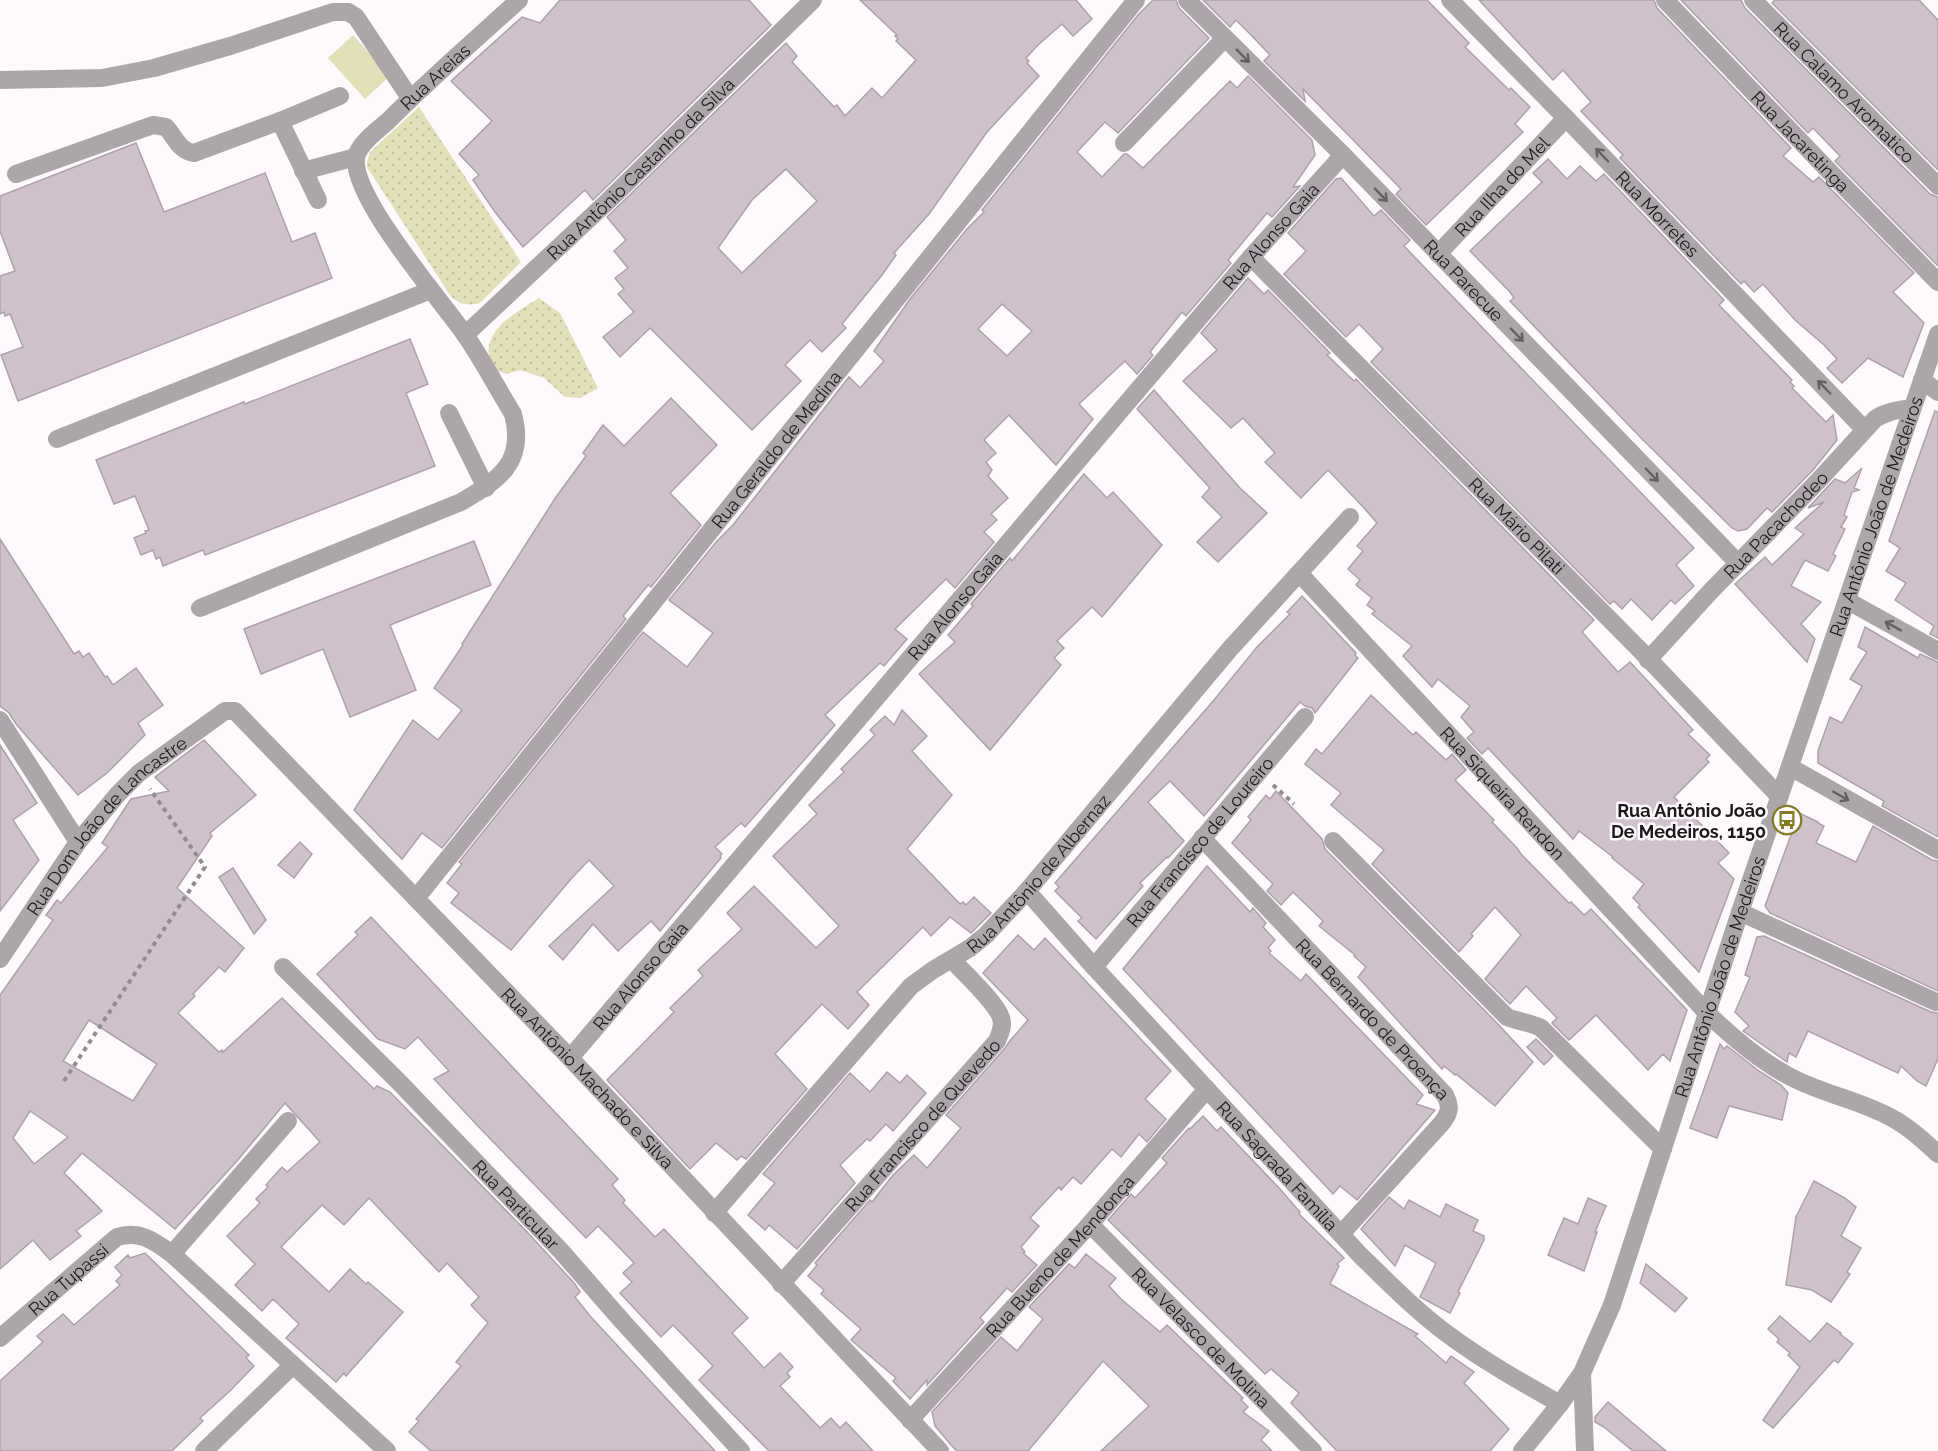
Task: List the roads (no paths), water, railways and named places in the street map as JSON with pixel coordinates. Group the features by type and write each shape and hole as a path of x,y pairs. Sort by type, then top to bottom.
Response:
{"street":[{"name":"Rua Areias","path":"356,157 364,143 410,98 519,0"},
{"name":"Rua Antônio Castanho da Silva","path":"465,335 608,201 813,0"},
{"name":"Rua Geraldo de Medina","path":"417,897 1136,0"},
{"name":"Rua Parecue","path":"1187,0 1342,155 1738,563"},
{"name":"Rua Morretes","path":"1450,0 1864,429"},
{"name":"Rua Jacaretinga","path":"1665,0 1938,282"},
{"name":"Rua Calamo Aromatico","path":"1753,0 1938,186"},
{"path":"0,80 102,78 154,68 342,10 356,17 410,98"},
{"path":"1124,143 1225,38"},
{"path":"16,174 153,125 166,127 184,151 194,153 340,96"},
{"name":"Rua Ilha do Mel","path":"1438,254 1566,118"},
{"path":"280,121 318,200"},
{"name":"Rua Alonso Gaia","path":"570,1058 1251,257 1342,155"},
{"path":"200,608 460,502 486,488 500,476 512,460 517,445 517,427 513,414 465,335 371,205 359,176 356,157 303,171"},
{"name":"Rua Mário Pilati","path":"1251,257 1438,444 1779,796"},
{"path":"57,439 431,290"},
{"name":"Rua Antônio João de Medeiros","path":"1585,1451 1582,1373 1612,1305 1740,912 1938,334"},
{"path":"1922,380 1938,392"},
{"name":"Rua Pacachodeo","path":"1648,660 1818,481 1864,429 1882,414 1912,408"},
{"path":"450,413 486,488"},
{"name":"Rua Antônio de Albernaz","path":"714,1213 911,986 986,935 1027,891 1229,650 1350,517"},
{"name":"Rua Siqueira Rendon","path":"1299,573 1707,1013 1738,1042 1787,1075 1883,1113 1917,1134 1938,1154"},
{"path":"1848,601 1938,651"},
{"name":"Rua Antônio Machado e Silva","path":"232,709 239,713 417,897 940,1451"},
{"name":"Rua Dom João de Lancastre","path":"0,959 78,842 118,794 139,773 225,711 232,709"},
{"name":"Rua Francisco de Loureiro","path":"1094,967 1305,717"},
{"path":"0,720 78,842"},
{"path":"1790,767 1938,850"},
{"name":"Rua Bernardo de Proença","path":"1202,838 1445,1095 1449,1103 1450,1109 1442,1124 1341,1234"},
{"path":"1333,841 1507,1017 1519,1022 1530,1022 1541,1028 1663,1149"},
{"name":"Rua Sagrada Família","path":"1027,891 1094,967 1341,1234 1402,1296 1445,1333 1501,1371 1560,1404"},
{"path":"1740,912 1936,1002"},
{"name":"Rua Francisco de Quevedo","path":"782,1284 997,1041 1002,1030 1002,1020 997,1008 952,960"},
{"name":"Rua Particular","path":"283,967 399,1082 561,1251 741,1451"},
{"name":"Rua Bueno de Mendonça","path":"910,1420 1090,1224 1207,1089"},
{"path":"172,1254 288,1121"},
{"name":"Rua Velasco de Molina","path":"1090,1224 1313,1451"},
{"name":"Rua Tupassi","path":"0,1338 59,1285 117,1238 129,1233 139,1235 154,1241 172,1254 387,1451"},
{"path":"204,1451 293,1365"},
{"path":"1522,1451 1582,1373"}],"place":[{"name":"Rua Antônio João De Medeiros, 1150","path":"1787,820"}]}
